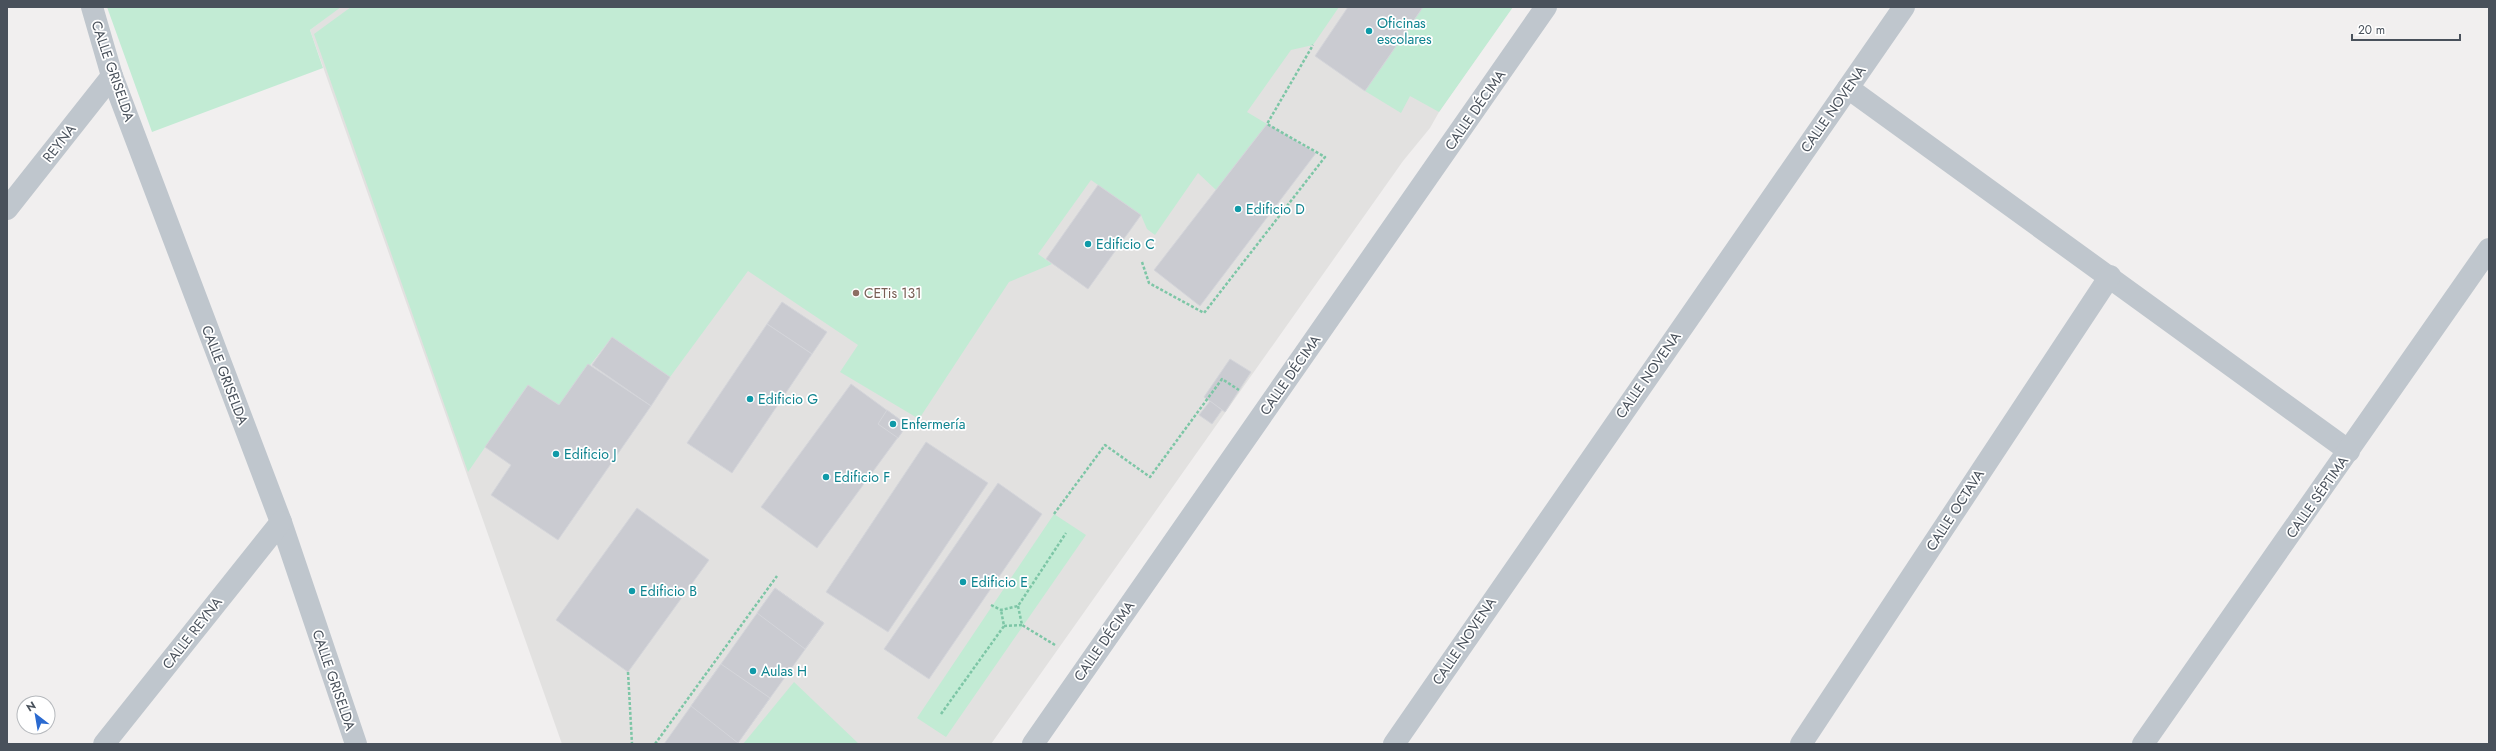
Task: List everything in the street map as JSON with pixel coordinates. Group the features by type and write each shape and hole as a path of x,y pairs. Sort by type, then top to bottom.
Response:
{"street":[{"name":"CALLE GRISELDA","path":"92,7 112,76 280,522 356,744"},
{"name":"CALLE DÉCIMA","path":"1033,744 1546,7"},
{"name":"CALLE NOVENA","path":"1394,744 1904,7"},
{"name":"REYNA","path":"7,209 112,76"},
{"path":"1848,88 2110,276 2349,451"},
{"name":"CALLE SÉPTIMA","path":"2143,744 2489,249"},
{"name":"CALLE OCTAVA","path":"1801,744 2110,276"},
{"name":"CALLE REYNA","path":"104,744 280,522"}],"path":[{"path":"1142,262 1149,283 1204,313 1325,157 1267,124 1313,45"},
{"path":"1054,514 1105,445 1150,477 1222,379 1239,390"},
{"path":"991,606 1002,610 1018,606 1066,533"},
{"path":"655,744 777,576"},
{"path":"1018,606 1022,625"},
{"path":"940,714 1004,626 1002,610"},
{"path":"1004,626 1022,625 1055,645"},
{"path":"628,672 632,744"}],"shaded area":[{"name":"CETis 131","path":"340,7 1512,7 1439,112 1430,128 1403,161 991,744 562,744 310,30"}],"green space":[{"path":"107,7 341,7 310,30 323,68 152,132"},
{"path":"351,7 1339,7 1313,45 1291,50 1247,112 1267,124 1216,190 1198,173 1155,235 1147,229 1141,215 1091,180 1038,254 1052,264 1009,282 919,419 840,372 858,345 748,271 670,377 612,337 559,405 528,385 468,472 314,34"},
{"path":"1423,7 1513,7 1439,112 1410,96 1401,113 1365,91"},
{"path":"1054,514 1086,535 946,737 917,718"},
{"path":"794,682 859,744 743,744"}],"building":[{"name":"Oficinas escolares","path":"1348,7 1423,7 1365,91 1315,56"},
{"name":"Edificio D","path":"1267,124 1316,153 1200,306 1154,270"},
{"name":"Edificio C","path":"1098,185 1141,215 1088,289 1046,259"},
{"path":"782,302 827,332 812,354 767,324"},
{"name":"Edificio G","path":"767,324 812,354 732,473 687,443"},
{"path":"612,337 670,377 651,406 592,365"},
{"path":"1230,359 1251,372 1225,412 1204,397"},
{"name":"Edificio J","path":"588,364 651,406 558,540 491,495 511,465 485,447 528,385 559,405"},
{"name":"Edificio F","path":"851,384 907,425 817,548 761,507"},
{"path":"1210,401 1222,410 1212,424 1199,415"},
{"name":"Enfermería","path":"887,410 907,425 898,438 878,424"},
{"path":"926,442 988,483 888,632 826,592"},
{"name":"Edificio E","path":"998,483 1042,514 929,679 884,649"},
{"name":"Edificio B","path":"637,508 709,560 628,672 556,620"},
{"name":"Aulas H","path":"775,588 824,623 737,744 664,744"},
{"path":"775,588 824,623 805,649 757,613"},
{"path":"721,664 770,698 738,743 691,706"}],"place":[{"name":"Oficinas escolares","path":"1369,31"},
{"name":"Edificio D","path":"1238,209"},
{"name":"Edificio C","path":"1088,244"},
{"name":"CETis 131","path":"856,293"},
{"name":"Edificio G","path":"750,399"},
{"name":"Enfermería","path":"893,424"},
{"name":"Edificio J","path":"556,454"},
{"name":"Edificio F","path":"826,477"},
{"name":"Edificio E","path":"963,582"},
{"name":"Edificio B","path":"632,591"},
{"name":"Aulas H","path":"753,671"}]}
